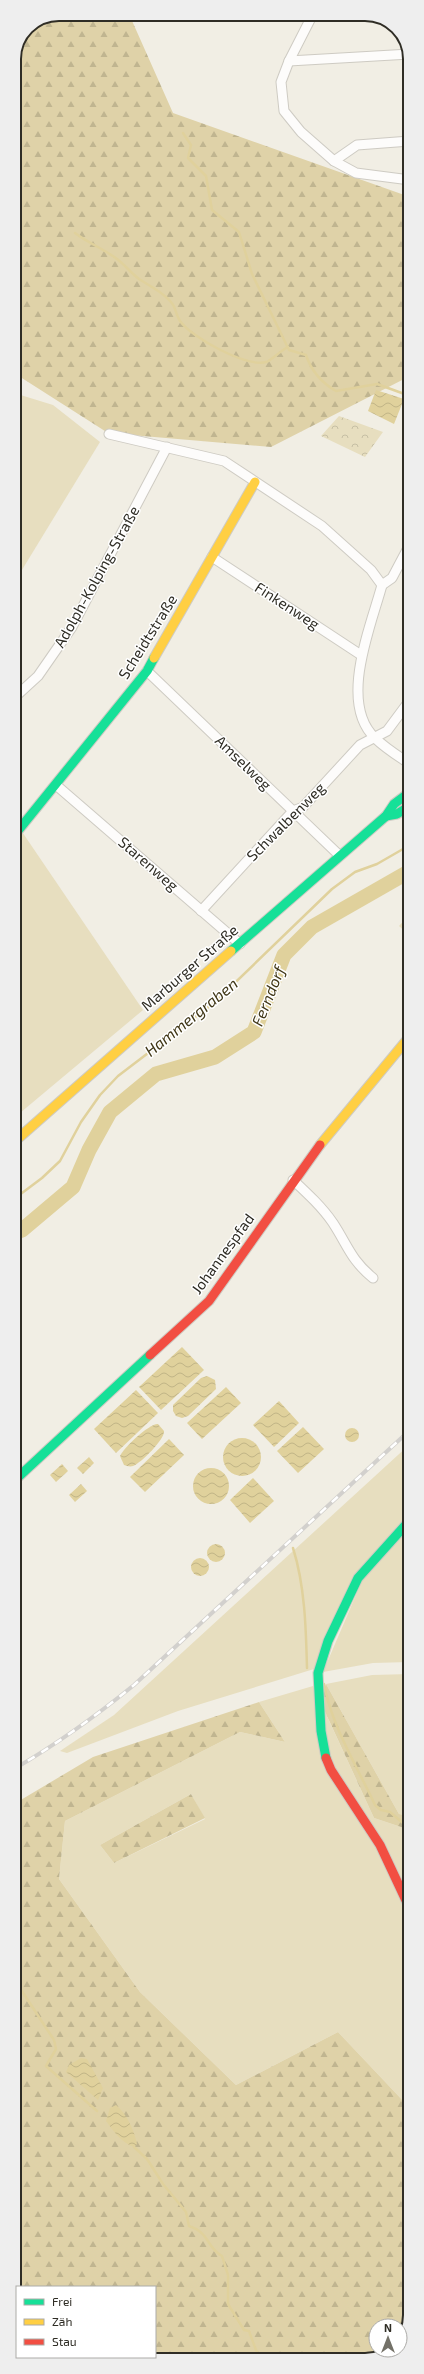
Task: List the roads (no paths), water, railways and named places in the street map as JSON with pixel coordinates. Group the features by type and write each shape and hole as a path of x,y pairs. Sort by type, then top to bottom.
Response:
{"street":[{"path":"309,21 289,61 281,82 284,111 301,132 334,161 356,173 403,179"},
{"path":"289,61 403,54"},
{"path":"334,161 357,145 403,142"},
{"path":"109,434 224,461 322,526 371,570 382,585"},
{"name":"Adolph-Kolping-Straße","path":"21,692 38,676 72,627 167,447"},
{"name":"Scheidtstraße","path":"21,827 147,671 255,482"},
{"name":"Finkenweg","path":"212,557 361,655"},
{"path":"403,557 392,578 382,585 361,655 359,678 360,710 364,723 374,738 403,759"},
{"name":"Amselweg","path":"147,671 339,855"},
{"name":"Schwalbenweg","path":"201,911 293,811 303,807 360,745 387,731 403,709"},
{"name":"Starenweg","path":"56,785 240,944"},
{"name":"Marburger Straße","path":"21,1136 339,855 386,816 394,804 403,797"},
{"name":"Marburger Straße","path":"386,816 397,814 403,810"},
{"name":"Johannespfad","path":"21,1475 209,1301 293,1180 336,1124 403,1044"},
{"path":"293,1180 318,1204 334,1224 358,1266 373,1278"},
{"path":"403,1528 358,1578 328,1640 318,1673 324,1754 331,1770 380,1845 403,1894"}],"water":[{"path":"376,390 403,399 394,424 368,411"},
{"path":"182,1347 204,1370 161,1410 139,1387"},
{"path":"207,1376 215,1380 216,1389 188,1416 182,1418 176,1416 173,1411 173,1405 201,1378"},
{"path":"226,1387 241,1403 202,1439 187,1423"},
{"path":"136,1390 158,1413 116,1453 94,1429"},
{"path":"279,1401 299,1423 274,1447 253,1425"},
{"path":"158,1424 164,1431 157,1445 137,1464 133,1466 124,1465 120,1456 126,1447 149,1427"},
{"path":"303,1427 324,1449 298,1473 277,1451"},
{"path":"349,1428 355,1428 359,1432 359,1438 355,1442 349,1442 345,1438 345,1432"},
{"path":"242,1438 252,1441 258,1447 261,1457 258,1467 252,1473 242,1476 232,1473 226,1467 223,1457 226,1447 232,1441"},
{"path":"169,1439 184,1455 145,1492 130,1477"},
{"path":"89,1457 94,1463 83,1474 77,1468"},
{"path":"62,1464 68,1471 56,1482 50,1475"},
{"path":"215,1468 224,1473 228,1479 228,1493 224,1499 215,1504 207,1504 198,1499 194,1493 193,1482 198,1473 204,1469"},
{"path":"253,1478 274,1501 250,1523 230,1500"},
{"path":"81,1484 87,1491 75,1502 69,1495"},
{"path":"216,1544 222,1547 225,1553 222,1559 216,1562 210,1559 207,1553 210,1547"},
{"path":"200,1558 206,1561 209,1567 206,1573 200,1576 194,1573 191,1567 194,1561"},
{"path":"81,2058 87,2059 103,2088 98,2100 66,2072 69,2065"},
{"path":"116,2105 124,2113 132,2128 137,2144 134,2147 129,2145 115,2133 106,2121 110,2108"}],"waterway":[{"path":"183,133 191,145 188,158 206,176 212,210 239,232 252,274 289,350 306,355 318,376 336,391 377,384 403,393"},
{"path":"75,233 112,255 139,279 164,295 174,306 178,318 186,328 220,350 246,360 267,362 288,347"},
{"name":"Hammergraben","path":"21,1194 42,1178 60,1161 81,1122 100,1095 118,1076 215,1002 332,889 355,872 377,864 403,849"},
{"name":"Ferndorf","path":"21,1230 73,1187 89,1150 110,1112 156,1074 215,1057 254,1032 284,955 312,927 403,875"},
{"path":"293,1548 302,1592 307,1668"},
{"path":"324,1684 339,1731 375,1805 381,1810 390,1812 403,1823"},
{"path":"21,1990 54,2040 56,2049 46,2066 97,2111"},
{"path":"134,2147 147,2159 163,2184 186,2212 189,2226 201,2232 213,2248 222,2256 228,2275 228,2304 244,2330 249,2331 258,2353"}],"railway":[{"path":"21,1765 46,1750 76,1729 134,1685 403,1436"}]}
